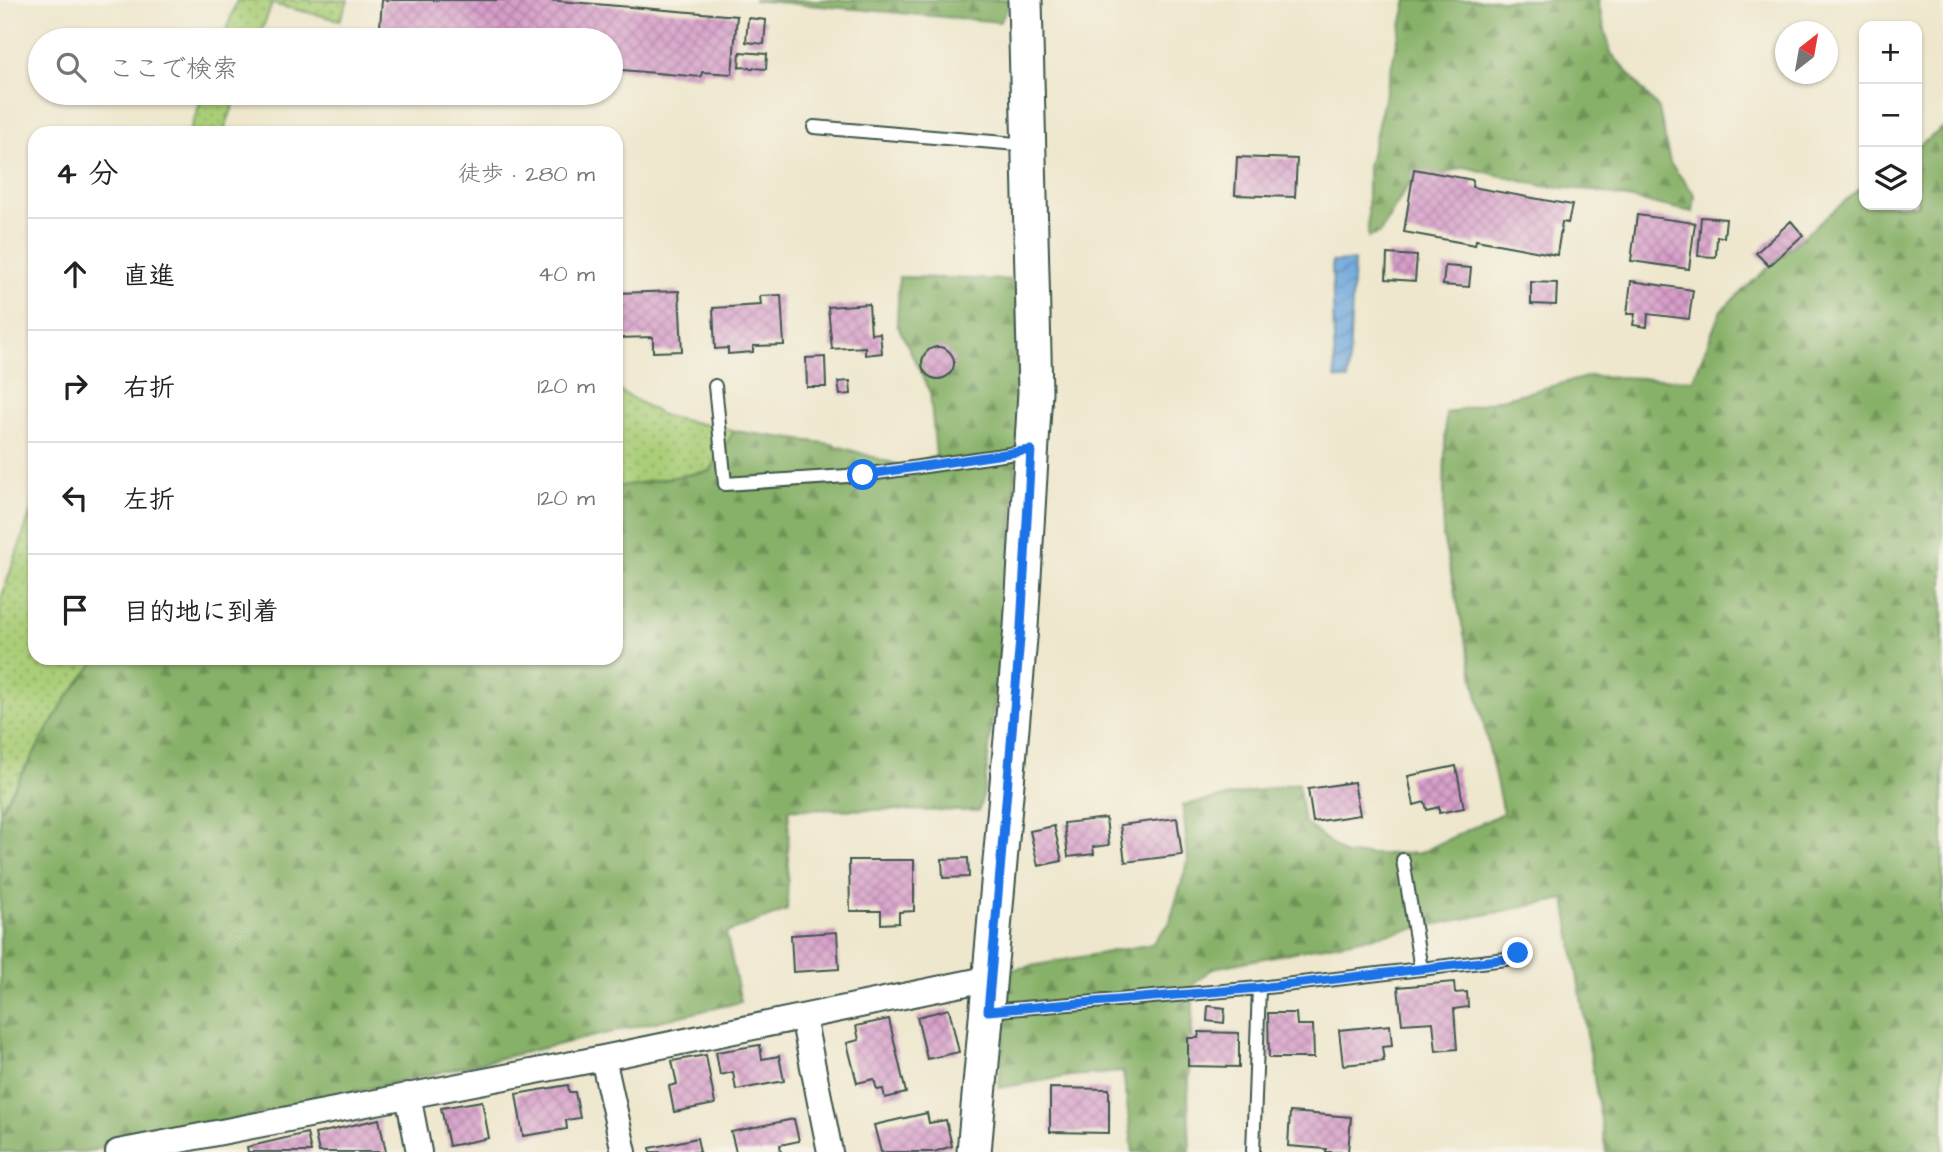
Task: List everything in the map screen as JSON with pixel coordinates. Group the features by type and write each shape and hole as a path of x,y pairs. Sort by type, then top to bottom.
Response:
{"street":[{"path":"974,1152 1021,627 1035,392 1025,0"},
{"path":"118,1152 207,1144 408,1095 803,1017 989,995"},
{"path":"803,1017 831,1152"},
{"path":"603,1058 624,1152"},
{"path":"408,1095 419,1152"}],"lane":[{"path":"814,127 1029,145"},
{"path":"715,386 724,484 863,475 1031,450"},
{"path":"1403,860 1421,969"},
{"path":"989,995 1259,988 1506,959 1518,953"},
{"path":"1253,1152 1259,988"}],"green space":[{"path":"237,0 348,0 340,20 272,4 263,28 227,28"},
{"path":"753,0 1010,0 1010,3 1000,22"},
{"path":"1407,0 1600,0 1598,3 1611,53 1659,109 1670,163 1695,195 1693,212 1590,190 1542,186 1465,167 1408,185 1379,234 1368,237 1368,167"},
{"path":"200,105 234,105 226,126 192,126"},
{"path":"1943,128 1943,1152 1606,1152 1565,899 1213,968 1194,984 1188,1098 1190,1152 1133,1152 1123,1072 1070,1076 999,1088 1009,970 1152,944 1169,924 1188,861 1183,805 1298,783 1304,822 1345,855 1420,853 1503,813 1443,537 1446,413 1591,376 1693,380 1721,310 1859,189 1859,210 1922,210 1922,143"},
{"path":"899,277 1018,280 1019,414 1011,553 985,785 979,811 789,809 787,910 726,933 741,1002 213,1125 85,1152 0,1152 0,811 66,699 93,665 623,665 623,486 710,471 734,431 831,444 902,466 936,456 930,392 897,324"},
{"path":"623,393 664,416 734,431 710,471 623,486"},
{"path":"28,520 28,665 93,665 66,699 0,811 0,602"}],"water":[{"path":"1354,261 1348,380 1335,378 1332,262"}],"building":[{"path":"382,0 547,0 737,16 732,74 702,72 701,77 623,70 623,28 380,28"},
{"path":"748,18 766,20 764,44 746,42"},
{"path":"740,52 767,54 766,69 739,67"},
{"path":"1237,157 1297,159 1295,197 1235,195"},
{"path":"1414,169 1473,180 1472,187 1572,205 1568,223 1562,222 1557,255 1476,240 1475,245 1404,232"},
{"path":"1637,215 1695,223 1689,269 1631,261"},
{"path":"1701,217 1726,219 1724,237 1717,237 1716,257 1698,256"},
{"path":"1791,221 1803,235 1769,266 1756,253"},
{"path":"1387,254 1417,256 1415,281 1386,279"},
{"path":"1445,266 1471,268 1469,287 1443,285"},
{"path":"1631,281 1693,290 1689,319 1648,314 1647,327 1633,325 1635,314 1627,314"},
{"path":"1531,282 1557,283 1556,305 1531,304"},
{"path":"679,291 682,351 653,352 653,337 623,338 623,293"},
{"path":"781,295 784,345 753,346 753,352 728,354 728,348 715,349 713,308 761,305 760,296"},
{"path":"869,304 871,334 880,333 882,353 865,355 865,347 832,349 828,307"},
{"path":"938,347 949,352 954,363 949,374 938,379 927,374 922,363 927,352"},
{"path":"825,357 826,387 807,387 806,358"},
{"path":"850,381 851,394 840,395 838,382"},
{"path":"1456,766 1464,808 1439,813 1439,807 1427,810 1425,802 1414,805 1408,776"},
{"path":"1354,782 1360,815 1313,822 1308,789"},
{"path":"1106,818 1109,845 1093,847 1094,854 1068,857 1064,823"},
{"path":"1177,818 1182,855 1125,862 1120,825"},
{"path":"1054,826 1062,861 1038,866 1030,831"},
{"path":"968,858 969,877 943,878 942,859"},
{"path":"849,860 914,860 914,911 899,912 899,923 881,924 881,911 850,911"},
{"path":"837,932 839,969 793,972 791,935"},
{"path":"1454,982 1455,993 1467,992 1468,1007 1454,1009 1457,1049 1436,1051 1433,1022 1402,1024 1398,987"},
{"path":"1208,1006 1225,1008 1224,1023 1207,1021"},
{"path":"949,1009 959,1052 927,1059 917,1017"},
{"path":"1268,1013 1296,1013 1297,1025 1313,1025 1314,1058 1269,1058"},
{"path":"889,1019 906,1093 885,1098 883,1089 877,1090 874,1079 857,1083 847,1043 859,1040 856,1026"},
{"path":"1390,1025 1392,1046 1382,1047 1384,1061 1343,1065 1339,1030"},
{"path":"1199,1032 1239,1033 1239,1067 1188,1066 1188,1038 1198,1038"},
{"path":"760,1045 762,1059 779,1056 784,1081 736,1090 733,1072 720,1075 716,1052"},
{"path":"706,1055 715,1104 674,1112 669,1086 677,1084 672,1061"},
{"path":"568,1085 569,1092 575,1092 580,1118 566,1120 567,1129 523,1136 516,1094"},
{"path":"1050,1088 1109,1089 1109,1133 1050,1132"},
{"path":"482,1101 489,1138 449,1146 441,1108"},
{"path":"1290,1112 1351,1117 1348,1152 1326,1152 1326,1149 1288,1146"},
{"path":"927,1113 929,1123 946,1120 952,1146 934,1152 881,1152 874,1125"},
{"path":"379,1119 386,1152 319,1152 315,1134"},
{"path":"794,1119 799,1141 780,1145 781,1152 736,1152 731,1132"},
{"path":"307,1133 311,1152 248,1152 247,1147"},
{"path":"697,1138 700,1152 650,1152 650,1148"}],"route":[{"path":"863,475 1031,450 1021,627 988,1011 1259,988 1506,959 1518,953"}]}
